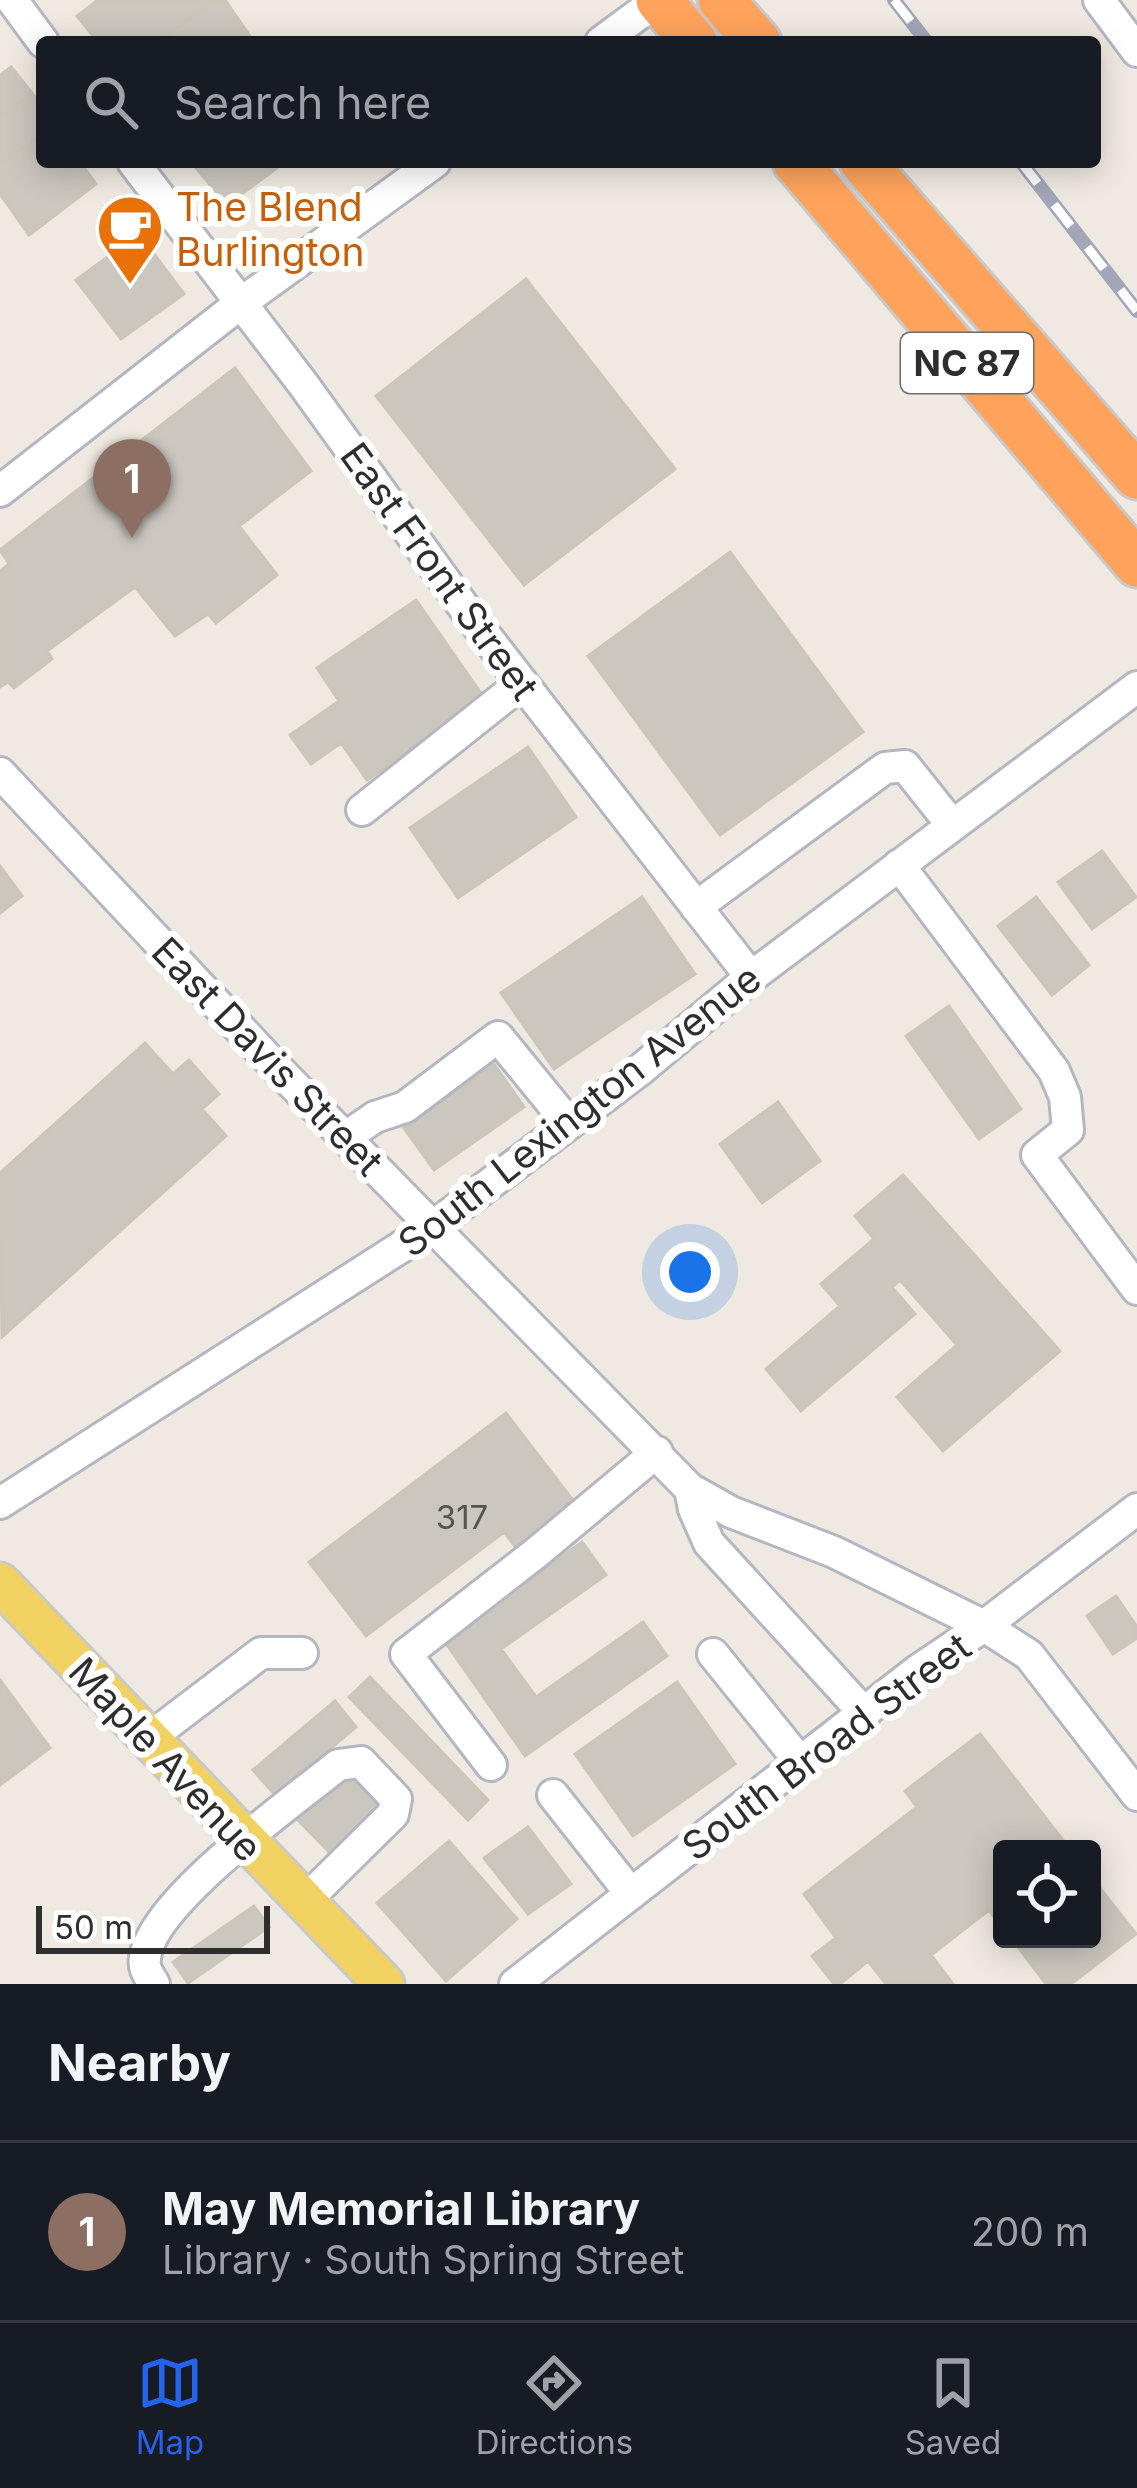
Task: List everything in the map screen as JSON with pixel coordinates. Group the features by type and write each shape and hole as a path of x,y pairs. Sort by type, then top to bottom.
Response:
{"highway":[{"path":"658,0 689,36"},
{"path":"721,0 753,36"},
{"name":"NC 87","path":"801,168 1137,564"},
{"name":"NC 87","path":"868,168 1137,476"}],"main road":[{"name":"Maple Avenue","path":"0,1583 384,1984"}],"street":[{"path":"609,36 658,0"},
{"path":"1099,0 1137,51"},
{"path":"0,39 27,20"},
{"name":"East Front Street","path":"138,168 522,683 751,977"},
{"path":"0,491 241,303 427,168"},
{"path":"362,810 522,683"},
{"name":"South Lexington Avenue","path":"0,1503 434,1226 751,977 1137,687"},
{"path":"697,907 885,768 905,766 952,825"},
{"name":"East Davis Street","path":"0,773 690,1489 731,1512 834,1552 984,1626 1028,1655 1137,1795"},
{"path":"898,865 1054,1071 1065,1097 1068,1130 1037,1155 1137,1289"},
{"path":"346,1137 375,1117 405,1107 498,1037 569,1124"},
{"path":"490,1765 406,1654 657,1453"},
{"name":"East Davis Street","path":"690,1489 709,1543 865,1714"},
{"name":"South Broad Street","path":"515,1984 917,1671 1137,1509"},
{"path":"148,1739 261,1653 302,1653"},
{"path":"713,1654 801,1763"},
{"path":"154,1984 144,1966 145,1953 160,1924 192,1886 338,1765 361,1762 396,1799 393,1814 303,1904"},
{"path":"553,1795 631,1894"}],"building":[{"path":"98,0 216,0 166,36 93,36 77,16"},
{"path":"216,0 225,0 250,36 166,36"},
{"path":"11,67 32,93 0,117 0,75"},
{"path":"32,93 36,99 36,138 0,165 0,117"},
{"path":"36,138 36,168 84,168 96,184 29,235 0,194 0,165"},
{"path":"196,168 277,168 227,205"},
{"name":"The Blend Burlington","path":"139,234 184,294 121,339 76,280"},
{"path":"526,279 675,469 524,585 376,396"},
{"path":"235,368 311,471 239,526 277,575 216,623 208,614 175,636 135,587 47,651 52,659 14,688 8,682 0,687 0,571 9,564 0,550"},
{"path":"730,552 863,732 720,835 588,656"},
{"path":"416,600 485,699 367,780 341,743 311,764 290,735 339,701 317,668"},
{"path":"528,747 576,817 458,898 410,828"},
{"path":"1102,851 1136,897 1092,929 1058,882"},
{"path":"0,866 22,896 0,913"},
{"path":"642,897 695,974 554,1069 501,993"},
{"path":"1036,897 1089,965 1052,995 998,926"},
{"path":"949,1006 1021,1109 979,1139 906,1036"},
{"path":"145,1043 173,1074 189,1060 219,1094 202,1109 226,1136 2,1337 0,1173"},
{"path":"494,1064 524,1107 434,1170 404,1128"},
{"path":"778,1102 820,1161 762,1203 720,1144"},
{"path":"903,1175 1060,1351 943,1451 897,1397 957,1345 900,1280 892,1287 915,1314 801,1411 766,1369 840,1306 821,1284 874,1239 855,1216"},
{"path":"506,1413 575,1503 516,1548 504,1532 366,1636 309,1562"},
{"path":"582,1542 606,1575 501,1649 536,1697 643,1622 667,1656 525,1756 443,1639"},
{"path":"1116,1596 1137,1627 1137,1638 1113,1654 1087,1616"},
{"path":"370,1677 488,1800 468,1820 349,1697"},
{"path":"0,1680 50,1748 0,1785"},
{"path":"677,1682 735,1764 633,1836 575,1754"},
{"path":"335,1701 356,1727 275,1795 253,1770"},
{"path":"980,1734 1063,1840 993,1840 993,1915 989,1910 931,1955 953,1984 886,1984 868,1961 834,1984 812,1956 836,1938 804,1894 917,1807 905,1791"},
{"path":"344,1772 380,1809 332,1855 296,1818"},
{"path":"528,1827 571,1884 528,1914 484,1858"},
{"path":"449,1841 517,1919 446,1981 377,1903"},
{"path":"1101,1889 1136,1934 1071,1984 1046,1984 1019,1948 1101,1948"},
{"path":"254,1906 269,1927 188,1983 173,1962"}],"railway":[{"path":"894,0 922,36"},
{"path":"1026,168 1137,311"}],"place":[{"name":"The Blend Burlington","path":"130,287"},
{"name":"May Memorial Library","path":"132,538"}]}
